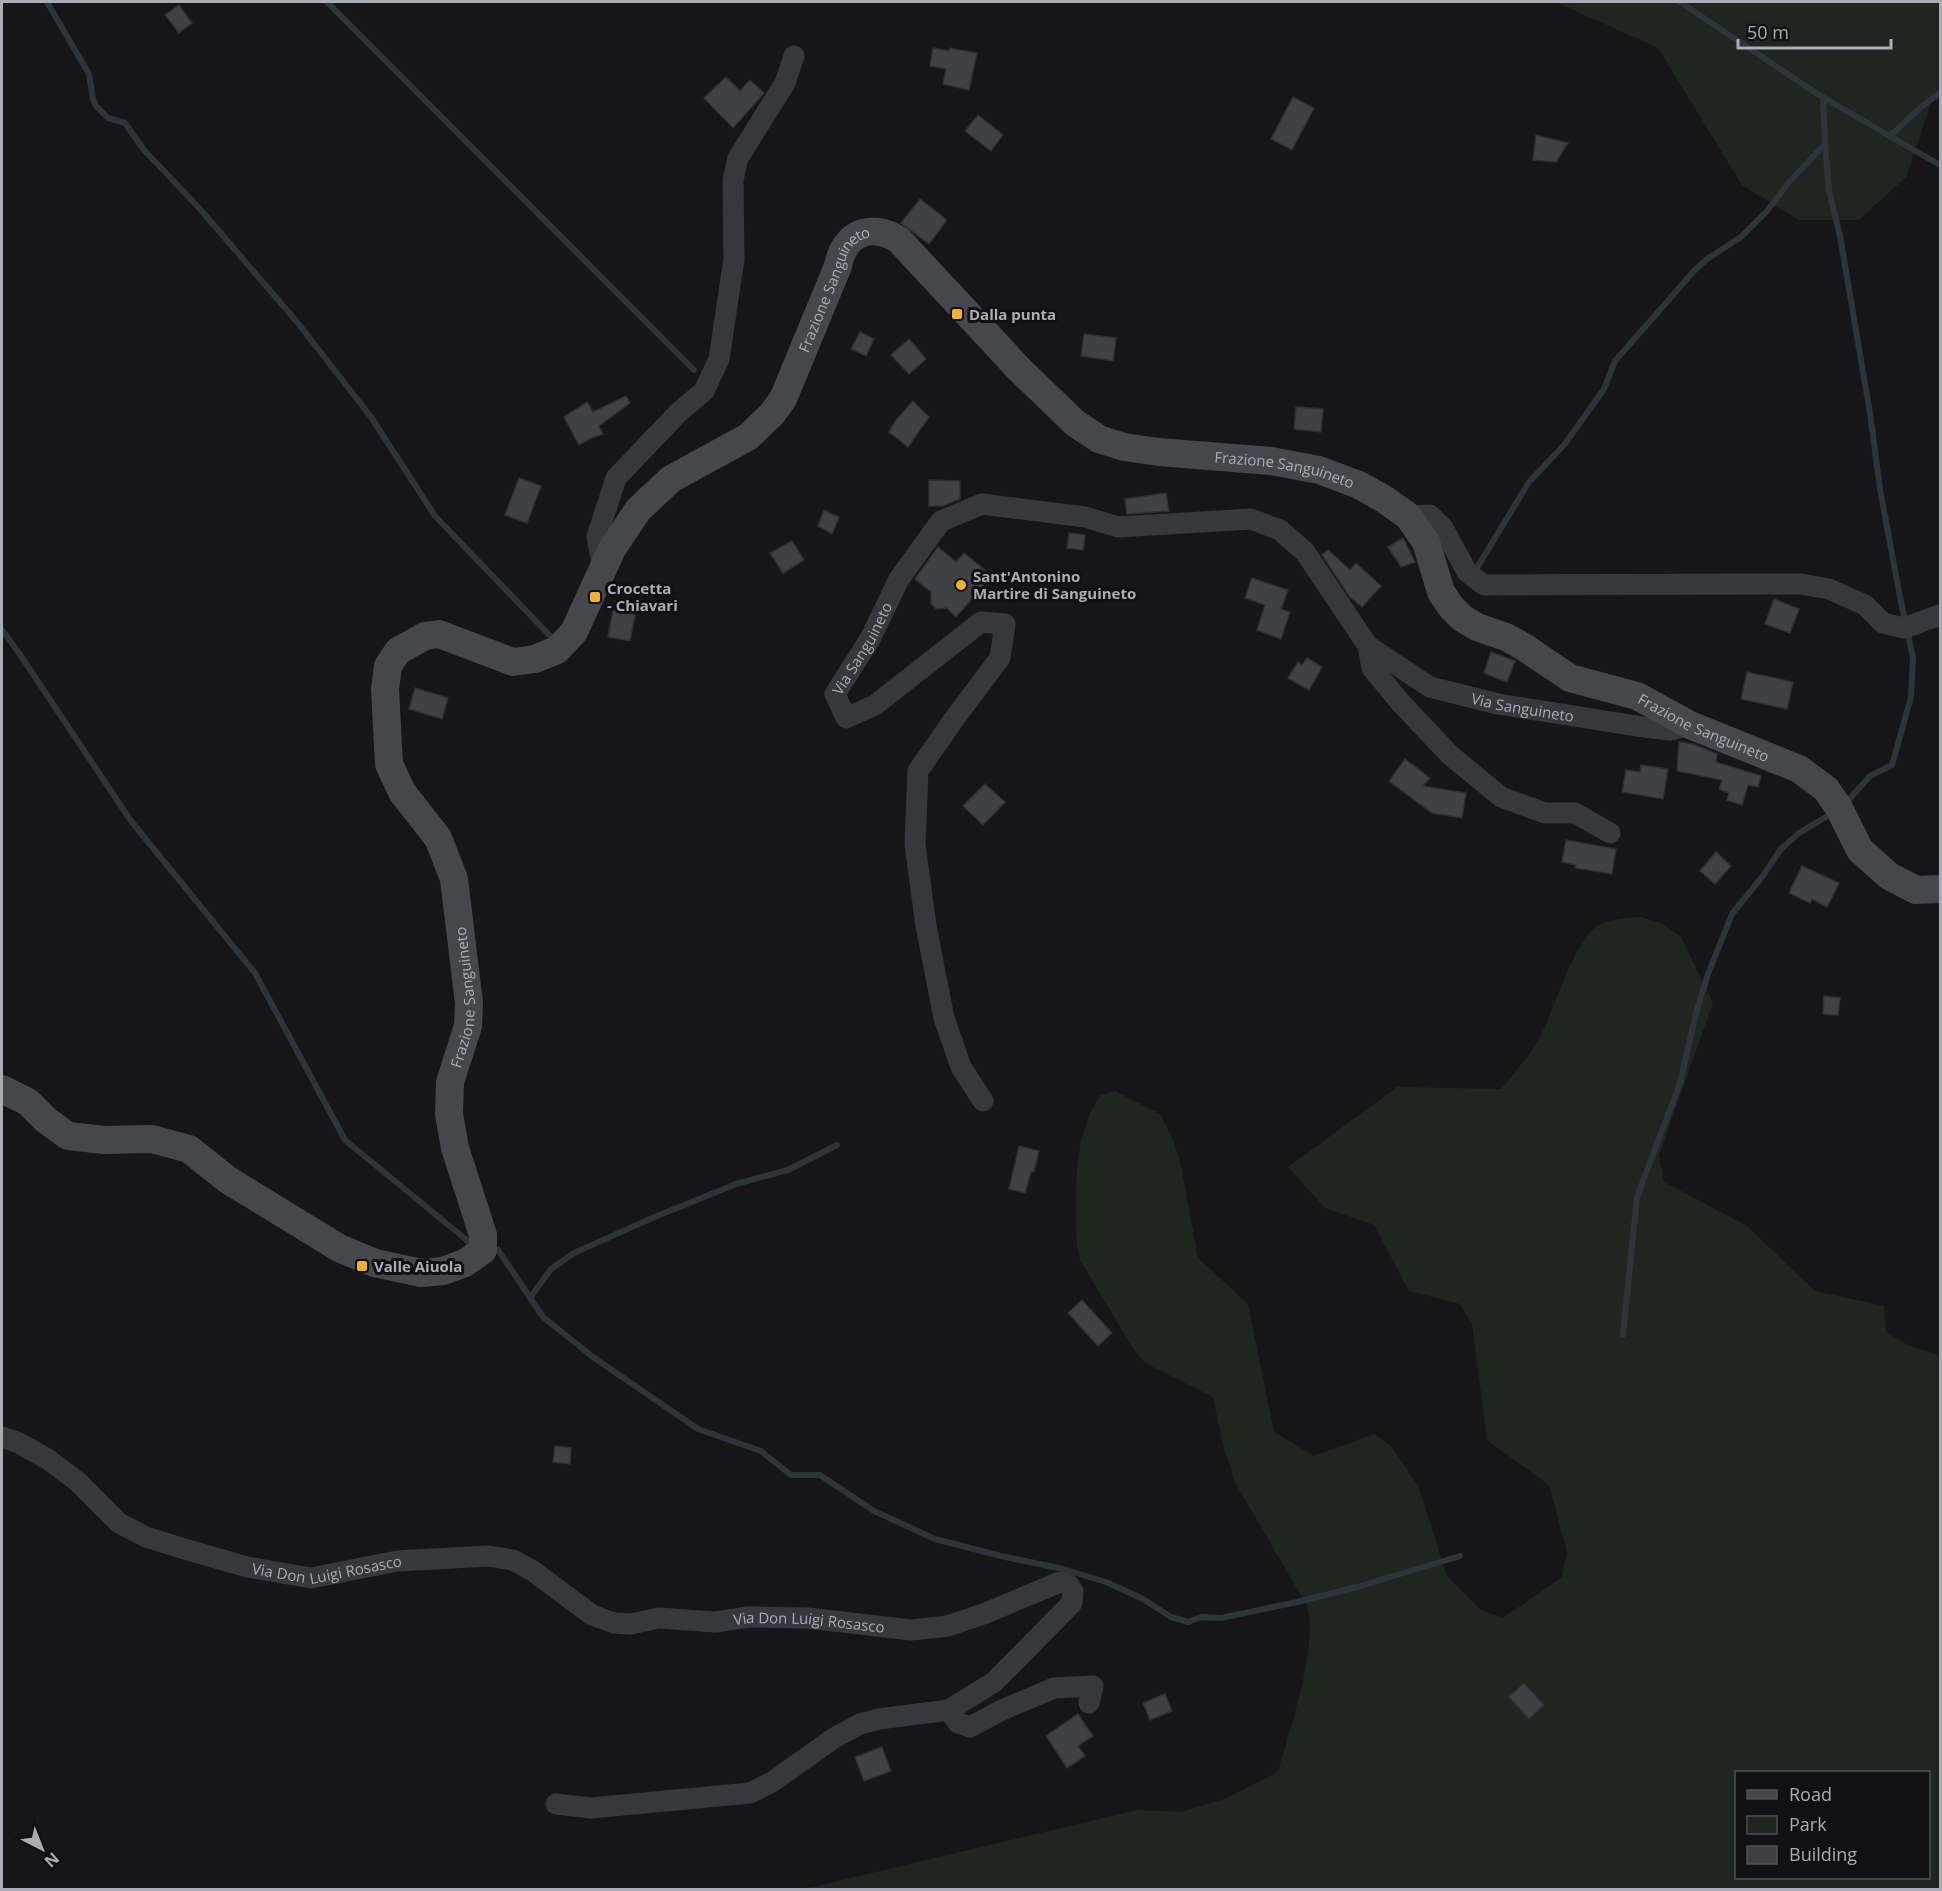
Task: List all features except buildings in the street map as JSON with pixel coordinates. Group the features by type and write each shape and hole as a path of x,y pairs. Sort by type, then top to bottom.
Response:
{"street":[{"path":"603,568 597,537 616,478 680,412 704,391 719,358 734,259 733,180 738,158 785,83 794,56"},
{"name":"Frazione Sanguineto","path":"2,1089 28,1101 46,1120 68,1136 104,1140 152,1138 189,1149 228,1179 339,1248 375,1263 421,1273 443,1271 465,1263 483,1250 483,1235 455,1148 449,1114 450,1082 468,1026 469,1003 454,879 438,838 402,792 389,764 385,689 388,666 398,651 425,636 439,634 513,662 535,659 557,650 574,632 612,549 638,510 671,480 748,437 772,414 783,399 838,266 840,254 855,236 866,231 878,231 899,240 1018,369 1075,423 1099,439 1124,447 1159,452 1271,461 1318,470 1359,485 1408,516 1426,542 1441,592 1462,618 1477,627 1506,637 1570,678 1637,696 1690,725 1800,769 1826,789 1839,808 1860,850 1888,876 1916,890 1941,888"},
{"name":"Via Sanguineto","path":"983,1101 962,1067 944,1018 926,926 915,844 918,771 1000,658 1005,624 981,622 875,705 846,718 835,694 870,639 899,579 942,521 982,504 1085,517 1118,527 1251,519 1280,530 1305,552 1368,646 1430,687 1498,704 1670,730 1690,725"},
{"path":"1408,516 1430,515 1443,528 1467,572 1484,585 1801,584 1829,589 1865,605 1883,623 1904,628 1941,615"},
{"name":"Via Sanguineto","path":"1368,646 1371,668 1400,702 1450,755 1501,797 1545,813 1575,813 1610,833"},
{"name":"Via Don Luigi Rosasco","path":"2,1437 19,1443 49,1460 78,1482 119,1523 146,1537 178,1547 247,1567 311,1578 397,1561 489,1556 513,1560 533,1571 592,1615 614,1623 631,1624 659,1618 715,1622 749,1617 808,1618 911,1630 948,1626 986,1613 1056,1583 1064,1582 1071,1587 1074,1595 1072,1603 994,1682 949,1710 879,1719 860,1724 834,1738 772,1782 750,1793 591,1808 556,1804"},
{"path":"949,1710 958,1723 970,1727 1002,1710 1054,1688 1093,1686 1089,1703"}],"green space":[{"path":"1555,2 1940,2 1940,93 1931,102 1906,177 1859,220 1799,220 1742,185 1658,48"},
{"path":"1641,917 1663,924 1681,937 1713,1003 1659,1155 1664,1182 1747,1226 1815,1291 1884,1306 1886,1332 1906,1344 1940,1356 1940,1889 788,1890 817,1886 1137,1810 1181,1812 1227,1798 1274,1774 1279,1768 1296,1710 1306,1663 1310,1622 1307,1606 1236,1484 1223,1445 1213,1397 1145,1363 1134,1350 1080,1260 1076,1225 1078,1162 1087,1121 1101,1095 1115,1091 1160,1114 1172,1137 1180,1160 1198,1258 1248,1304 1274,1432 1314,1456 1374,1434 1391,1446 1418,1486 1447,1576 1481,1610 1503,1618 1562,1577 1567,1552 1549,1485 1487,1440 1472,1324 1460,1304 1409,1291 1374,1225 1325,1208 1288,1167 1397,1087 1501,1089 1538,1041 1580,946 1596,927 1618,919"}],"waterway":[{"path":"47,2 89,74 96,106 108,118 125,123 144,150 200,209 297,322 371,417 435,516 555,641"},
{"path":"327,2 694,370"},
{"path":"1680,2 1819,95 1940,165"},
{"path":"1890,136 1940,93"},
{"path":"1823,97 1829,191 1840,236 1870,413 1880,489 1913,658 1911,697 1892,765 1870,776 1845,804"},
{"path":"1475,571 1529,482 1564,445 1604,389 1615,361 1694,271 1707,259 1741,237 1767,211 1790,181 1825,144"},
{"path":"2,630 131,821 255,973 345,1140 469,1242"},
{"path":"1623,1335 1637,1197 1680,1083 1696,1013 1708,974 1732,914 1781,849 1799,833 1834,812"},
{"path":"530,1298 551,1269 574,1253 736,1184 788,1170 837,1145"},
{"path":"498,1250 543,1317 593,1357 698,1429 761,1451 791,1475 820,1475 874,1511 935,1539 1063,1569 1106,1582 1143,1599 1171,1617 1188,1622 1201,1617 1221,1618 1297,1602 1357,1587 1460,1556"}],"place":[{"name":"Dalla punta","path":"957,314"},
{"name":"Sant'Antonino Martire di Sanguineto","path":"961,585"},
{"name":"Crocetta - Chiavari","path":"595,597"},
{"name":"Valle Aiuola","path":"362,1266"}]}
